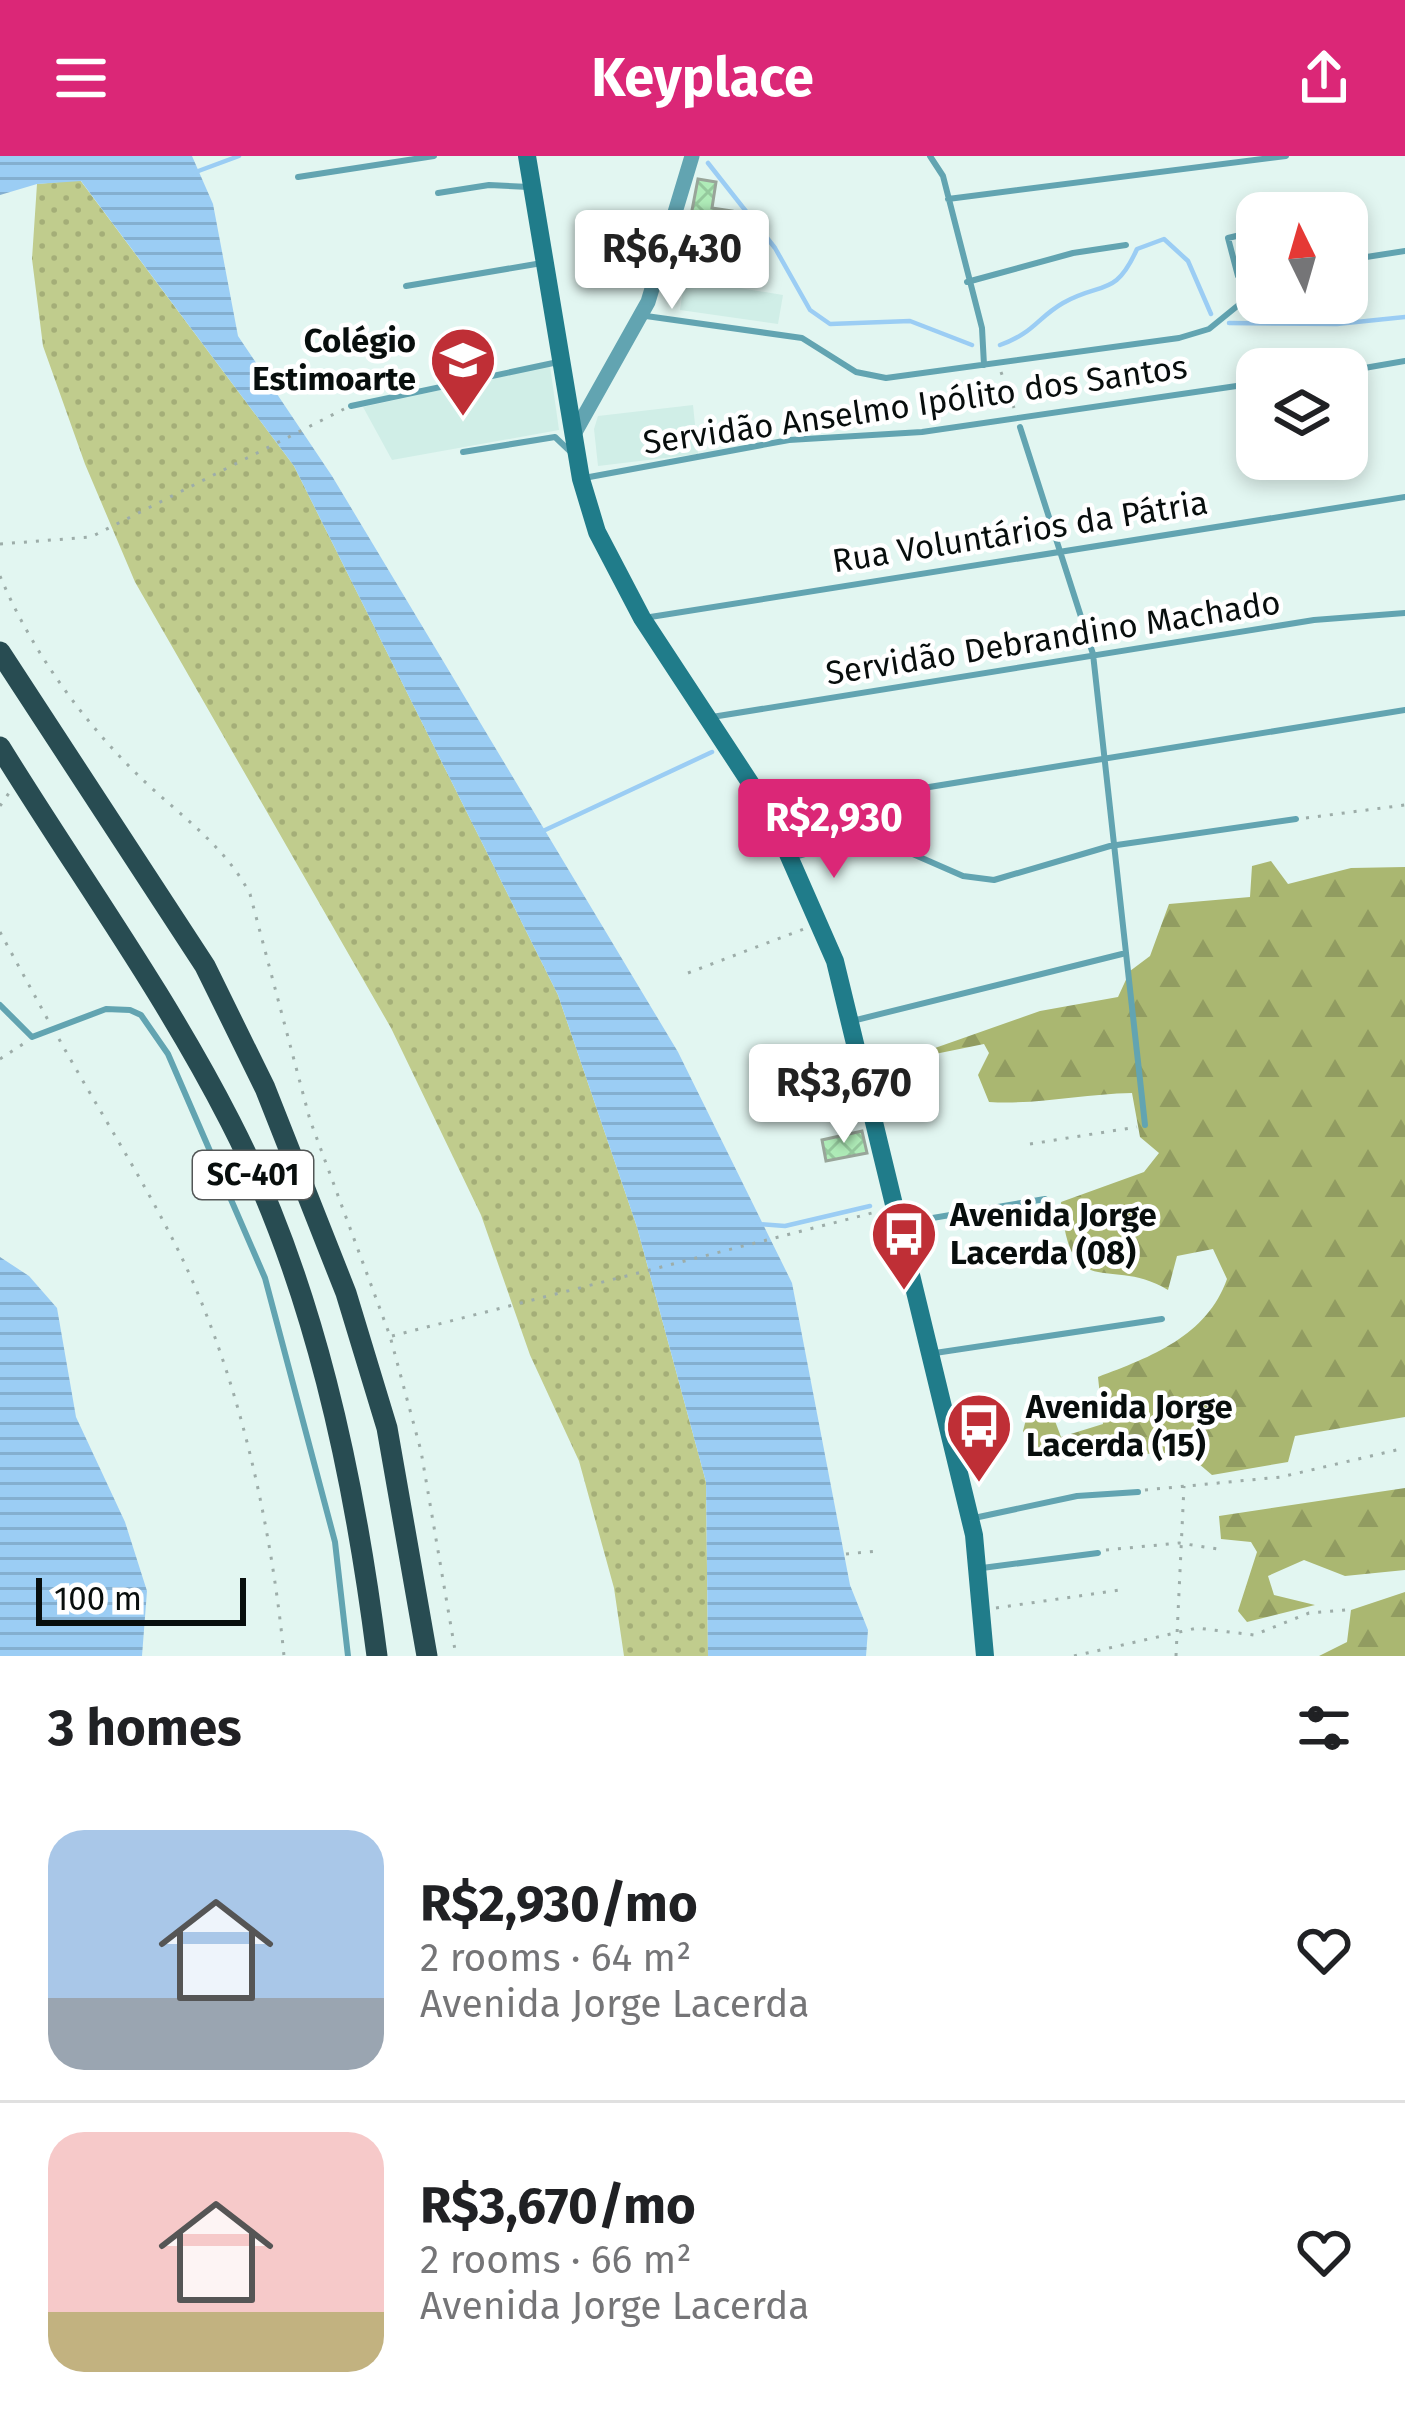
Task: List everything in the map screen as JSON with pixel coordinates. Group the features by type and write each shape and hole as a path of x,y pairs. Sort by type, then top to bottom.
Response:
{"highway":[{"name":"SC-401","path":"0,652 205,967 265,1088 338,1272 387,1428 427,1656"},
{"name":"SC-401","path":"0,748 170,1012 232,1125 264,1201 340,1440 377,1656"}],"main road":[{"path":"527,156 581,479 597,532 643,618 770,813 822,922 970,1519 986,1656"}],"street":[{"path":"574,434 642,315 692,156"}],"lane":[{"path":"298,177 434,156"},
{"path":"930,156 949,199 982,328 984,366"},
{"path":"949,199 1286,156"},
{"path":"438,193 489,185 532,187"},
{"path":"1236,236 1228,238 1236,268"},
{"path":"967,282 1073,253 1126,245"},
{"path":"1368,257 1405,251"},
{"path":"406,286 545,263"},
{"path":"642,315 802,338 875,378 1200,333 1236,311"},
{"path":"1368,367 1405,361"},
{"path":"350,406 562,362"},
{"name":"Servidão Anselmo Ipólito dos Santos","path":"581,479 789,440 922,432 1236,386"},
{"path":"1020,427 1093,654 1110,846 1144,1125"},
{"path":"464,452 555,437 578,458"},
{"name":"Rua Voluntários da Pátria","path":"643,618 1405,497"},
{"name":"Servidão Debrandino Machado","path":"709,717 1093,654 1405,613"},
{"path":"770,813 1405,710"},
{"path":"793,857 852,841 899,848 963,876 994,880 1110,846 1297,819"},
{"path":"850,1022 1122,954"},
{"path":"0,1005 4,1016 32,1037 106,1009 130,1010 141,1015 168,1054 265,1278 335,1542 348,1656"},
{"path":"898,1216 1045,1199"},
{"path":"932,1354 1162,1319"},
{"path":"970,1519 1077,1496 1138,1492"},
{"path":"979,1568 1099,1553"}],"path":[{"path":"999,364 1017,417"},
{"path":"0,544 92,537 350,406"},
{"path":"1297,819 1405,805"},
{"path":"688,973 822,922"},
{"path":"0,932 182,1257 219,1354 248,1453 284,1656"},
{"path":"0,1059 32,1037"},
{"path":"1030,1144 1144,1125"},
{"path":"390,1336 788,1232 898,1216"},
{"path":"1138,1492 1281,1477 1405,1448"},
{"path":"1176,1656 1184,1484"},
{"path":"1099,1553 1179,1543 1218,1549"},
{"path":"845,1554 878,1551"},
{"path":"982,1610 1120,1590"},
{"path":"1074,1656 1214,1626 1254,1634 1310,1613 1346,1610"}],"shaded area":[{"path":"690,241 745,249 740,288 783,295 778,324 680,310"},
{"name":"Colégio Estimoarte","path":"550,366 559,430 392,460 363,407"},
{"path":"693,405 698,454 598,466 594,429 598,416"}],"green space":[{"path":"80,180 294,466 558,995 637,1227 706,1482 708,1656 624,1656 614,1588 579,1461 530,1355 481,1215 391,1028 135,582 85,464 43,346 32,259 37,184"},
{"path":"1271,861 1288,884 1351,868 1405,867 1405,1417 1295,1436 1288,1462 1212,1475 1185,1452 1041,1459 1023,1431 1031,1400 1049,1405 1061,1437 1103,1424 1098,1377 1157,1352 1191,1330 1218,1299 1227,1279 1213,1249 1177,1256 1168,1290 1147,1280 1096,1272 1073,1255 1061,1202 1144,1172 1159,1153 1140,1137 1132,1093 989,1102 978,1075 989,1053 984,1044 935,1054 935,1048 1040,1011 1118,997 1130,971 1150,956 1169,904 1250,897 1252,866"},
{"path":"1405,1488 1405,1570 1345,1576 1304,1560 1268,1576 1274,1595 1315,1605 1247,1622 1238,1611 1257,1552 1251,1542 1221,1539 1219,1516"},
{"path":"1405,1592 1405,1656 1319,1656 1347,1642 1351,1610"}],"water":[{"path":"0,156 192,156 213,204 238,336 332,476 678,1052 792,1283 850,1585 868,1630 866,1656 708,1656 706,1482 637,1227 558,995 294,466 81,181 37,184 0,195"},
{"path":"0,1257 29,1276 57,1308 76,1417 125,1522 147,1591 142,1656 0,1656"}],"building":[{"path":"698,179 716,182 712,208 732,211 728,237 688,231"},
{"path":"862,1131 867,1153 826,1161 822,1140"}],"waterway":[{"path":"193,173 239,156"},
{"path":"708,163 775,248 810,310 830,324 910,321 972,345"},
{"path":"1000,345 1063,303 1114,282 1137,249 1164,239 1188,261 1211,314"},
{"path":"1229,323 1337,324 1405,317"},
{"path":"543,831 712,752"},
{"path":"758,1224 785,1226 870,1206"}],"place":[{"name":"Colégio Estimoarte","path":"463,419"},
{"name":"Avenida Jorge Lacerda (08)","path":"904,1293"},
{"name":"Avenida Jorge Lacerda (15)","path":"979,1485"}]}
